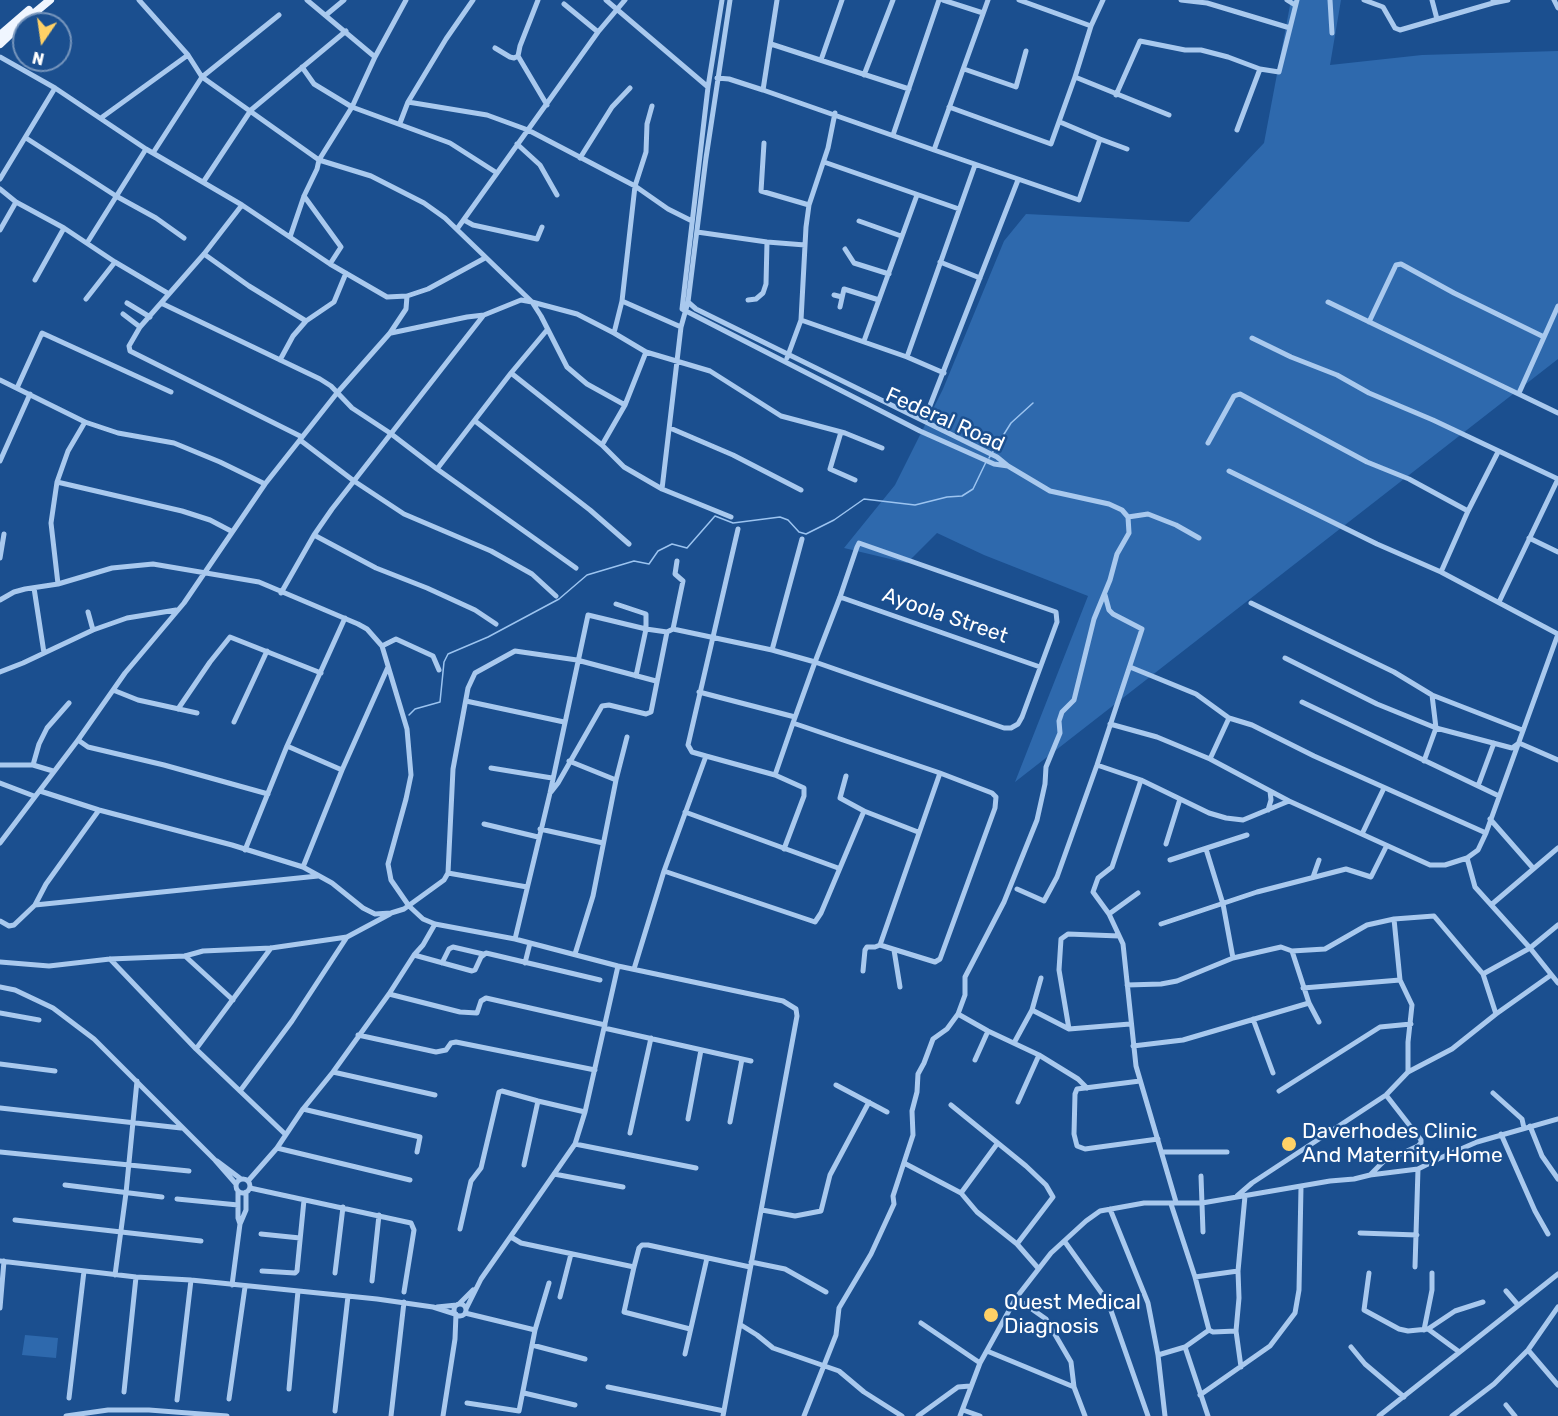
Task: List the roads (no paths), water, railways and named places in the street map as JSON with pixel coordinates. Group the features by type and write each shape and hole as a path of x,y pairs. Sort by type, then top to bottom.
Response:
{"main road":[{"path":"0,35 41,0"},
{"path":"0,44 50,0"}],"street":[{"path":"139,0 188,55 202,77 319,160 371,176 424,203 445,218 532,302 567,367 588,384 624,405"},
{"path":"308,0 375,57"},
{"path":"326,15 344,0"},
{"path":"290,237 319,160 352,107 375,57 406,0"},
{"path":"400,123 408,102 446,39 473,0"},
{"path":"538,0 518,56 547,105"},
{"path":"606,0 708,87"},
{"path":"457,229 598,32 625,0"},
{"path":"684,310 682,305 708,87 722,0"},
{"path":"662,489 681,327 688,302 717,78 730,0"},
{"path":"763,90 777,0"},
{"path":"821,60 842,0"},
{"path":"864,75 893,0"},
{"path":"893,135 941,0 983,13"},
{"path":"934,150 988,0"},
{"path":"1019,0 1091,27"},
{"path":"1045,9 1047,0"},
{"path":"949,107 1051,144 1076,77 1091,27 1103,0"},
{"path":"1181,0 1207,3 1290,28"},
{"path":"1116,94 1140,41 1185,50 1201,50 1260,69 1279,72 1296,2 1287,0"},
{"path":"1330,0 1332,33"},
{"path":"1364,0 1383,7"},
{"path":"1381,0 1395,28 1400,30 1493,1 1508,0"},
{"path":"1432,0 1437,20"},
{"path":"1554,0 1558,8"},
{"path":"564,4 598,32"},
{"path":"153,153 202,77 279,15"},
{"path":"204,182 251,110 346,31"},
{"path":"771,44 909,89"},
{"path":"495,48 510,57 518,56"},
{"path":"964,69 1016,87 1026,51"},
{"path":"101,118 188,55"},
{"path":"0,57 55,88 146,149 242,205 330,264 387,297 407,297 428,289 485,258"},
{"path":"302,67 314,84 352,107 450,143 497,173"},
{"path":"1237,130 1260,69"},
{"path":"1076,77 1169,115"},
{"path":"717,78 729,79 835,114 1080,200 1100,139"},
{"path":"0,179 55,88"},
{"path":"580,158 612,107 630,88"},
{"path":"408,102 487,115 528,130 635,186 668,209 692,221"},
{"path":"614,333 622,301 635,186 646,152 647,124 652,106"},
{"path":"785,362 801,320 809,205 824,162 835,114"},
{"path":"1060,122 1127,149"},
{"path":"26,138 116,196 156,218 184,238"},
{"path":"764,143 761,191 809,205"},
{"path":"518,144 540,165 557,195"},
{"path":"87,243 146,149"},
{"path":"824,162 959,209"},
{"path":"907,357 975,165"},
{"path":"924,421 1018,180"},
{"path":"0,189 16,202 64,228 169,294"},
{"path":"864,341 917,195"},
{"path":"304,196 341,247 330,264"},
{"path":"0,230 16,202"},
{"path":"242,205 204,254 140,327 129,346 130,351 301,438 354,481 404,514 491,551 532,574 556,596"},
{"path":"464,220 473,225 537,239 542,227"},
{"path":"860,221 901,236"},
{"path":"35,280 64,228"},
{"path":"697,232 805,245"},
{"path":"748,300 756,299 763,293 766,284 767,242"},
{"path":"845,249 854,263 889,274"},
{"path":"204,254 249,286 306,321"},
{"path":"86,299 115,262"},
{"path":"940,262 980,278"},
{"path":"1369,322 1396,265 1401,264 1544,337"},
{"path":"280,360 293,336 306,321 334,302 346,273"},
{"path":"840,307 844,289 879,300"},
{"path":"834,295 842,297"},
{"path":"0,843 113,690 184,603 231,531 266,483 337,393 390,333 406,309 407,297"},
{"path":"390,333 484,315 521,300 532,302 577,314 646,352 710,371 781,416 864,439 882,448"},
{"path":"622,301 681,327"},
{"name":"Federal Road","path":"688,302 696,309 997,457 1008,466"},
{"path":"1328,302 1558,413"},
{"path":"127,303 150,317"},
{"path":"161,303 320,379 352,408 576,568"},
{"path":"1519,393 1558,306"},
{"name":"Federal Road","path":"684,310 920,431 994,464 1008,466"},
{"path":"123,315 140,327"},
{"path":"281,593 314,535 390,433 484,315"},
{"path":"801,320 864,341 944,373"},
{"path":"437,469 547,330"},
{"path":"16,388 42,333 171,392"},
{"path":"1252,338 1291,357 1337,375 1369,393 1433,420 1558,479 1499,602"},
{"path":"602,445 624,405 646,352"},
{"path":"511,373 602,445 624,467 662,489 731,517"},
{"path":"0,380 84,422 118,433 174,443 266,483"},
{"path":"0,461 30,394"},
{"path":"1208,443 1234,396 1240,394 1367,462 1409,479 1468,511"},
{"path":"475,421 590,510 629,544"},
{"path":"58,584 51,523 57,482 68,451 84,422"},
{"path":"670,428 733,455 801,490"},
{"path":"841,432 830,469 855,480"},
{"path":"1441,572 1497,452"},
{"path":"804,1416 836,1335 839,1308 871,1254 894,1204 893,1196 913,1135 912,1111 917,1092 918,1074 933,1039 948,1029 958,1014 965,995 965,977 1004,902 1037,820 1045,784 1046,767 1060,734 1059,721 1062,712 1074,700 1094,619 1117,554 1129,533 1128,517 1122,510 1109,504 1050,491 1008,466"},
{"path":"1110,724 1157,738 1210,759 1270,792 1386,847 1430,865 1445,865 1467,858 1478,850 1558,634 1441,572 1377,544 1230,471"},
{"path":"57,482 182,511 210,520 231,531"},
{"path":"1128,517 1148,514 1176,525 1199,538"},
{"path":"738,528 688,745 692,752 775,775 802,786 805,790 784,849"},
{"path":"0,558 4,534"},
{"path":"314,535 376,568 475,610 496,624"},
{"path":"772,650 802,538"},
{"path":"1529,538 1558,552"},
{"path":"515,939 589,614 646,629 712,636 772,650 815,662 1004,728 1011,728 1018,724 1022,717 1057,622 1056,612 863,543 858,544 840,597 815,662 775,775"},
{"path":"550,793 602,706 609,705 649,713 683,581 675,574 676,561"},
{"path":"0,600 14,592 58,584 112,568 153,564 259,582 367,629 382,646 408,729 411,775 388,864 391,880 409,906 426,921 435,924 515,939 618,966 783,1001 796,1009 797,1016 723,1414 608,1387"},
{"path":"33,588 44,653"},
{"path":"1017,890 1044,901 1057,877 1142,629 1113,614 1109,610 1104,594"},
{"name":"Ayoola Street","path":"840,597 1040,667"},
{"path":"1251,603 1394,672 1432,695 1522,730"},
{"path":"616,604 646,614 646,629 636,676"},
{"path":"0,672 93,630 127,618 176,610"},
{"path":"88,612 93,630"},
{"path":"245,850 287,746 345,618"},
{"path":"178,709 227,638 232,637 321,673"},
{"path":"382,646 396,639 436,658 439,670"},
{"path":"234,722 267,651"},
{"path":"0,962 49,966 110,959 185,956 203,951 271,948 347,938 391,913 409,906 444,880 448,873 452,777 468,688 475,673 515,651 577,660 656,681"},
{"path":"1285,658 1377,704 1436,728 1512,748 1519,743"},
{"path":"303,867 342,770 388,667"},
{"path":"1130,667 1196,694 1229,718 1252,725 1314,756 1486,833"},
{"path":"113,690 138,700 197,713"},
{"path":"699,692 794,720 992,793 997,802 940,959 935,962 880,945 867,946 863,971"},
{"path":"1425,762 1436,728 1432,695"},
{"path":"466,701 564,722"},
{"path":"1302,702 1499,796"},
{"path":"33,765 39,744 47,728 69,703"},
{"path":"1210,759 1229,718"},
{"path":"575,954 593,896 627,736"},
{"path":"78,740 88,747 268,794"},
{"path":"1478,786 1494,743"},
{"path":"1519,743 1558,760"},
{"path":"287,746 342,770"},
{"path":"634,969 664,871 706,756"},
{"path":"569,761 616,780"},
{"path":"0,765 33,765 54,771"},
{"path":"1097,765 1141,780 1226,818 1243,820 1289,801"},
{"path":"491,768 552,778"},
{"path":"880,945 940,773"},
{"path":"846,776 840,798 864,811 918,832"},
{"path":"1141,780 1112,867 1098,878 1093,892 1109,914 1124,951 1130,1024 1140,1081 1162,1152 1209,1330"},
{"path":"0,783 34,796"},
{"path":"1362,834 1384,788"},
{"path":"40,791 99,810 176,829 303,867 344,890 363,908 375,914 391,913"},
{"path":"1268,810 1271,800 1270,792"},
{"path":"1166,844 1180,799"},
{"path":"0,921 9,926 14,925 35,905 46,884 99,810"},
{"path":"664,871 815,922 818,920 864,811"},
{"path":"685,812 838,868"},
{"path":"1490,819 1533,868"},
{"path":"484,824 538,837"},
{"path":"540,830 603,843"},
{"path":"1170,860 1246,835"},
{"path":"1161,924 1257,892 1346,869 1371,877 1386,847"},
{"path":"1491,905 1558,848"},
{"path":"1206,849 1223,904 1233,958"},
{"path":"1467,858 1475,887 1558,983"},
{"path":"1313,877 1319,860"},
{"path":"448,873 527,888"},
{"path":"35,905 320,876"},
{"path":"1109,914 1138,893"},
{"path":"1127,985 1177,981 1233,958 1281,947 1292,951 1325,949 1367,925 1394,919 1434,916 1483,974 1496,1014"},
{"path":"1394,919 1400,980 1412,1005 1408,1072"},
{"path":"240,1224 246,1210 248,1181 277,1148 303,1109 333,1072 423,945 435,924"},
{"path":"1483,974 1530,948 1558,925"},
{"path":"1069,1029 1059,970 1061,939 1068,934 1119,936"},
{"path":"240,1091 347,938"},
{"path":"525,963 530,943"},
{"path":"442,963 450,947 600,980"},
{"path":"196,1048 271,948"},
{"path":"894,950 900,987"},
{"path":"1292,951 1309,1003 1319,1022"},
{"path":"414,955 472,971 475,970 483,954"},
{"path":"185,956 233,1000"},
{"path":"110,959 196,1048 285,1134"},
{"path":"461,1313 476,1286 574,1144 585,1112 618,966"},
{"path":"1236,1198 1252,1183 1386,1095 1408,1072 1452,1049 1551,975"},
{"path":"1014,1043 1032,1010 1041,978"},
{"path":"1304,988 1400,980"},
{"path":"0,987 15,990 63,1015 94,1039 236,1184 240,1224 232,1285"},
{"path":"389,994 477,1013 481,1001 486,998 752,1061"},
{"path":"1133,1046 1182,1040 1309,1003"},
{"path":"1032,1010 1069,1029 1130,1024"},
{"path":"0,1013 39,1020"},
{"path":"958,1014 1039,1055 1078,1079 1087,1088"},
{"path":"1254,1019 1273,1073"},
{"path":"1279,1091 1380,1027 1411,1024"},
{"path":"975,1060 988,1031"},
{"path":"358,1035 436,1052 446,1050 451,1043 456,1042 595,1070"},
{"path":"630,1133 651,1038"},
{"path":"688,1119 701,1050"},
{"path":"1018,1102 1039,1055"},
{"path":"730,1122 742,1059"},
{"path":"0,1064 55,1071"},
{"path":"333,1072 435,1095"},
{"path":"115,1275 122,1232 137,1081"},
{"path":"1140,1081 1077,1089 1074,1134 1077,1146 1085,1149 1158,1139"},
{"path":"836,1085 887,1112"},
{"path":"460,1229 471,1181 481,1168 499,1092 585,1112"},
{"path":"1493,1093 1522,1119 1542,1156 1558,1179"},
{"path":"1370,1175 1383,1162 1421,1143 1386,1095"},
{"path":"524,1165 538,1101"},
{"path":"762,1210 795,1216 822,1211 831,1175 869,1102"},
{"path":"951,1105 1026,1166 1046,1185 1053,1197 1017,1244"},
{"path":"0,1108 181,1128"},
{"path":"303,1109 420,1137 417,1152"},
{"path":"980,1416 961,1413 980,1364 1016,1298 1051,1253 1100,1211 1144,1203 1202,1203 1418,1169 1501,1134 1558,1119"},
{"path":"1501,1134 1535,1211 1548,1234"},
{"path":"574,1144 696,1168"},
{"path":"961,1193 997,1144"},
{"path":"277,1148 410,1180"},
{"path":"0,1152 189,1171"},
{"path":"1162,1152 1227,1152"},
{"path":"215,1160 241,1179 248,1181"},
{"path":"904,1163 961,1193 977,1212 1017,1244 1038,1268"},
{"path":"1415,1267 1418,1169"},
{"path":"554,1174 623,1187"},
{"path":"1201,1176 1203,1232"},
{"path":"236,1184 241,1179"},
{"path":"65,1185 162,1197"},
{"path":"1200,1395 1273,1343 1295,1313 1299,1290 1301,1186"},
{"path":"238,1191 248,1190 343,1207 411,1223 414,1226 404,1292"},
{"path":"1241,1367 1236,1331 1239,1298 1238,1271 1245,1196"},
{"path":"177,1199 238,1205"},
{"path":"262,1271 295,1273 304,1200"},
{"path":"334,1274 343,1207"},
{"path":"1110,1209 1148,1303 1158,1355 1165,1416"},
{"path":"372,1281 379,1215"},
{"path":"15,1220 201,1241"},
{"path":"1359,1233 1417,1235"},
{"path":"261,1234 300,1238"},
{"path":"511,1237 521,1243 634,1267"},
{"path":"1065,1242 1108,1302 1148,1416"},
{"path":"690,1329 624,1312 634,1267 642,1245 707,1258 785,1269 826,1292"},
{"path":"560,1297 571,1254"},
{"path":"685,1354 707,1258"},
{"path":"0,1308 2,1261 115,1275 191,1280 404,1302 535,1329"},
{"path":"69,1398 84,1271"},
{"path":"1195,1277 1238,1271"},
{"path":"1369,1273 1364,1310 1399,1329 1426,1330 1455,1311 1483,1302"},
{"path":"1426,1330 1432,1273"},
{"path":"1379,1416 1458,1351 1558,1274"},
{"path":"124,1392 136,1277"},
{"path":"177,1400 191,1280"},
{"path":"467,1403 516,1412 520,1408 535,1329 549,1283"},
{"path":"461,1313 454,1309 476,1286"},
{"path":"229,1399 245,1287"},
{"path":"289,1389 298,1290"},
{"path":"1506,1291 1518,1305"},
{"path":"335,1411 348,1296"},
{"path":"1016,1298 1046,1319 1071,1362 1074,1387 1085,1416"},
{"path":"391,1416 404,1302"},
{"path":"433,1307 463,1305 455,1339 443,1416"},
{"path":"1452,1416 1494,1384 1528,1350 1558,1307"},
{"path":"921,1323 980,1364"},
{"path":"741,1325 758,1335 773,1348 825,1364 839,1371 864,1392 902,1416"},
{"path":"1209,1330 1213,1332 1236,1331"},
{"path":"1158,1355 1185,1347 1209,1330"},
{"path":"1426,1330 1458,1351"},
{"path":"532,1345 585,1359"},
{"path":"1185,1347 1208,1416"},
{"path":"1351,1347 1365,1364 1404,1397"},
{"path":"1528,1350 1558,1385"},
{"path":"987,1351 1074,1387"},
{"path":"918,1416 958,1387 970,1386"},
{"path":"524,1394 575,1404"},
{"path":"1506,1405 1515,1416"},
{"path":"66,1416 108,1410 129,1410 227,1416"}],"waterway":[{"path":"989,458 1011,423 1033,403"},
{"path":"409,715 415,709 440,702 444,662 448,654 488,637 559,599 587,575 634,561 649,564 658,551 672,544 687,548 715,516 733,523 780,517 788,520 799,532 806,534 834,520 864,499 915,505 947,497 962,496 973,489 986,462"}],"place":[{"name":"Daverhodes Clinic And Maternity Home","path":"1289,1144"},
{"name":"Quest Medical Diagnosis","path":"991,1315"}]}
